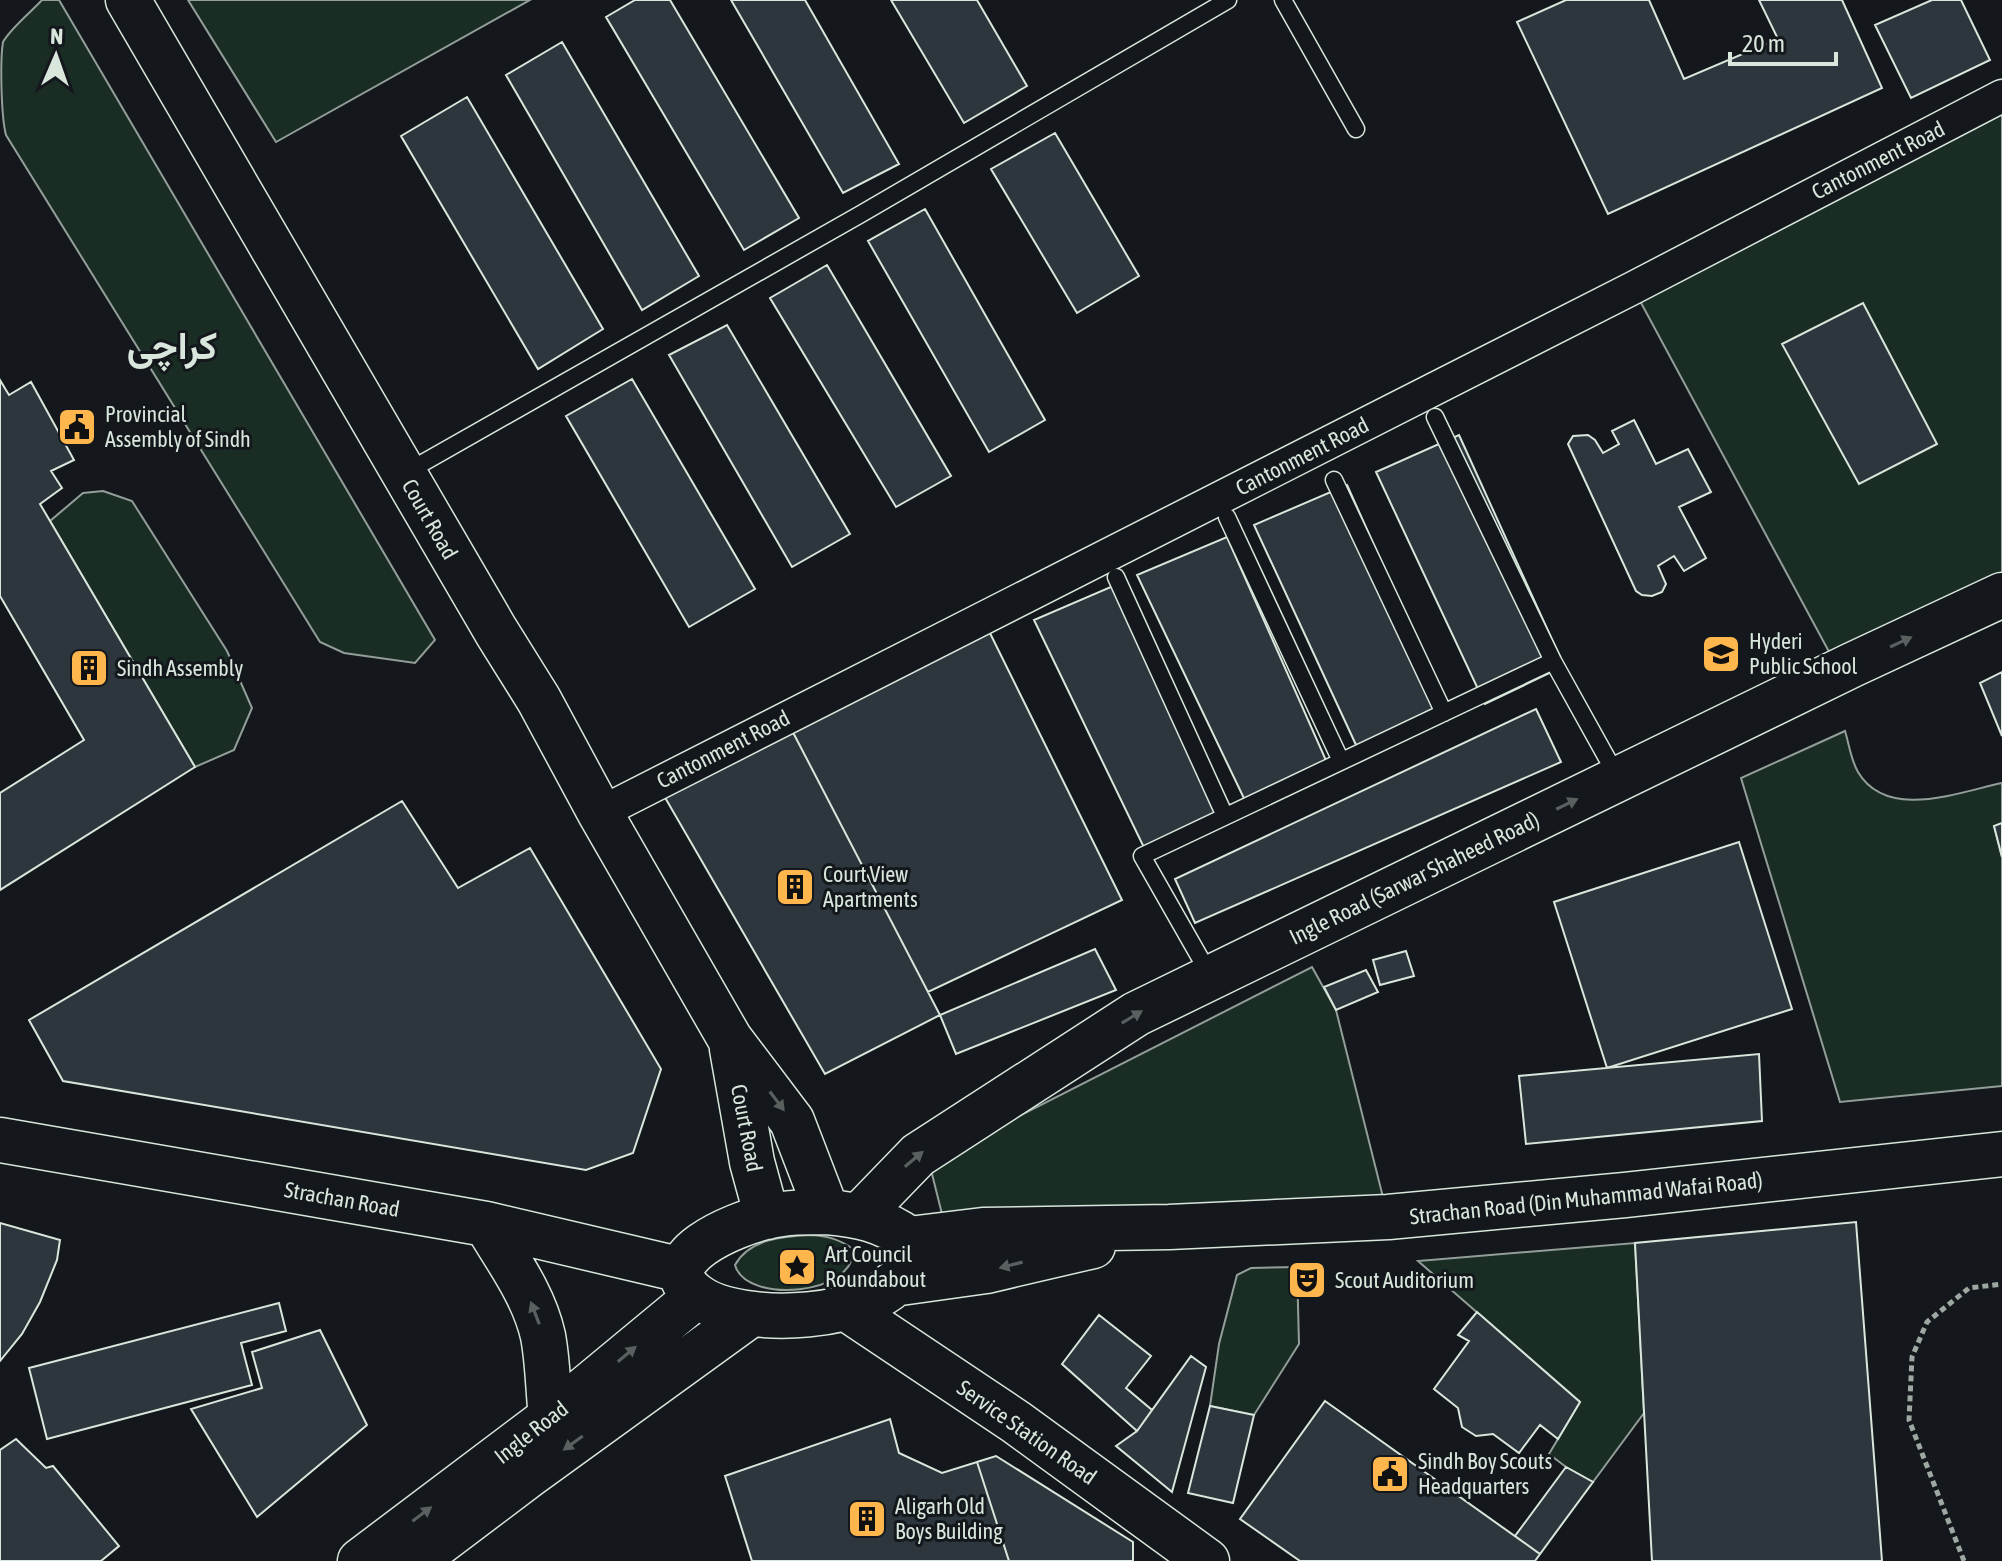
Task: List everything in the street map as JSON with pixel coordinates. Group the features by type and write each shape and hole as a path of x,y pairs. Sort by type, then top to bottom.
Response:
{"main road":[{"name":"Court Road","path":"128,0 539,700 730,1039 792,1121 844,1213"},
{"name":"Ingle Road (Sarwar Shaheed Road)","path":"844,1213 918,1155 1136,1014 2002,595"},
{"name":"Court Road","path":"730,1039 752,1162 767,1217"},
{"name":"Strachan Road","path":"0,1140 486,1224 689,1283"},
{"name":"Strachan Road (Din Muhammad Wafai Road)","path":"909,1239 983,1230 1169,1227 1388,1217 2002,1154"},
{"path":"844,1213 890,1224 909,1239 910,1256 905,1271 893,1284 874,1296 844,1307 812,1315 750,1315 720,1308 689,1283 688,1256 703,1244 740,1225 767,1217 844,1213"},
{"path":"486,1224 534,1309 543,1336 551,1417"},
{"name":"Strachan Road (Din Muhammad Wafai Road)","path":"893,1284 986,1271 1169,1227"},
{"name":"Ingle Road","path":"360,1561 551,1417 689,1283"},
{"name":"Service Station Road","path":"844,1307 1016,1422 1207,1561"},
{"name":"Ingle Road","path":"415,1561 750,1315"}],"street":[{"name":"Cantonment Road","path":"600,813 1633,288 2002,96"}],"lane":[{"path":"404,473 847,222 1228,0"},
{"path":"1283,0 1356,129"},
{"path":"1435,417 1553,661 1618,779"},
{"path":"1334,480 1444,713"},
{"path":"1227,517 1341,761"},
{"path":"1116,577 1225,816"},
{"path":"1211,977 1142,856 1553,661"}],"path":[{"path":"1964,1561 1909,1420 1912,1357 1927,1322 1969,1288 2002,1284"}],"green space":[{"path":"42,0 59,0 435,640 415,663 344,653 320,642 6,135 2,88 3,42"},
{"path":"188,0 530,0 276,142"},
{"path":"2002,95 2002,607 1848,687 1633,288"},
{"path":"103,491 132,501 227,651 252,708 234,750 195,767 50,521 83,493"},
{"path":"1845,731 1858,772 1871,787 1887,796 1925,799 2002,783 2002,823 1994,826 2002,857 2002,1086 1840,1102 1741,778"},
{"path":"1312,967 1336,1010 1388,1217 953,1258 929,1162"},
{"path":"811,1235 833,1239 853,1249 850,1265 838,1277 820,1285 778,1290 743,1278 735,1265 741,1256 758,1244"},
{"path":"1635,1243 1644,1413 1593,1482 1549,1454 1580,1402 1418,1261"},
{"path":"1297,1267 1299,1344 1254,1415 1210,1406 1219,1344 1237,1275 1251,1268"}],"building":[{"path":"635,0 670,0 799,218 744,250 606,17"},
{"path":"731,0 805,0 899,164 843,193"},
{"path":"891,0 977,0 1027,86 964,123"},
{"path":"1566,0 1649,0 1684,79 1778,39 1759,0 1842,0 1882,88 1608,214 1517,22"},
{"path":"1932,0 1961,0 1990,60 1911,98 1875,25"},
{"path":"562,42 699,276 642,310 506,75"},
{"path":"467,97 603,329 538,369 401,136"},
{"path":"1055,133 1139,276 1077,313 991,169"},
{"path":"925,209 1045,420 989,452 868,241"},
{"path":"827,265 951,476 896,507 770,298"},
{"path":"1863,303 1937,444 1859,484 1782,344"},
{"path":"727,325 850,534 792,567 669,355"},
{"path":"632,379 755,589 689,627 566,416"},
{"name":"Sindh Assembly","path":"0,380 9,395 31,382 74,460 51,471 62,488 40,504 195,767 0,890 0,793 84,740 0,596"},
{"path":"1634,420 1656,464 1688,449 1711,492 1679,507 1706,558 1684,571 1674,556 1658,566 1666,584 1662,592 1652,596 1636,591 1568,444 1573,436 1588,435 1603,453 1619,444 1612,431"},
{"path":"1459,435 1564,666 1485,704 1376,472"},
{"path":"1347,485 1448,710 1363,760 1254,525"},
{"path":"1227,537 1332,774 1251,813 1137,575"},
{"path":"1120,583 1231,821 1150,860 1034,620"},
{"path":"982,617 1122,900 928,992 785,717"},
{"path":"2002,672 2002,736 1980,683"},
{"path":"1536,709 1561,762 1195,923 1175,879"},
{"name":"Court View Apartments","path":"785,717 940,1015 825,1074 656,782"},
{"path":"402,801 458,888 530,848 661,1069 633,1153 586,1170 63,1081 29,1020"},
{"path":"2002,823 2002,857 1994,826"},
{"path":"1739,842 1792,1009 1607,1068 1554,902"},
{"path":"1095,949 1116,990 956,1054 940,1015"},
{"path":"1406,951 1414,976 1380,985 1373,960"},
{"path":"1366,970 1378,992 1336,1010 1324,987"},
{"path":"1759,1054 1762,1121 1526,1144 1519,1076"},
{"path":"1856,1222 1882,1561 1652,1561 1635,1243"},
{"path":"0,1223 60,1240 57,1260 40,1302 22,1334 0,1361"},
{"path":"279,1303 286,1331 241,1343 252,1385 47,1439 29,1368"},
{"path":"1477,1312 1580,1402 1558,1439 1540,1425 1519,1453 1493,1434 1476,1436 1462,1427 1458,1408 1434,1389 1469,1341 1458,1335"},
{"path":"1099,1315 1151,1356 1126,1388 1152,1410 1137,1431 1062,1364"},
{"path":"320,1330 367,1425 257,1517 191,1409 262,1388 252,1352"},
{"path":"1191,1356 1206,1367 1172,1492 1116,1446 1137,1431"},
{"name":"Sindh Boy Scouts Headquarters","path":"1325,1401 1540,1554 1535,1561 1300,1561 1240,1519"},
{"path":"1210,1406 1254,1415 1233,1503 1188,1493"},
{"name":"Aligarh Old Boys Building","path":"890,1419 899,1453 942,1473 977,1462 1009,1561 752,1561 725,1476"},
{"path":"16,1439 46,1468 53,1466 119,1546 101,1561 0,1561 0,1450"},
{"path":"996,1456 1133,1542 1133,1561 1009,1561 977,1462"},
{"path":"1566,1467 1593,1482 1540,1554 1515,1536"}],"place":[{"name":"Provincial Assembly of Sindh","path":"77,427"},
{"name":"Hyderi Public School","path":"1721,654"},
{"name":"Sindh Assembly","path":"89,668"},
{"name":"Court View Apartments","path":"795,887"},
{"name":"Art Council Roundabout","path":"797,1267"},
{"name":"Scout Auditorium","path":"1307,1280"},
{"name":"Sindh Boy Scouts Headquarters","path":"1390,1474"},
{"name":"Aligarh Old Boys Building","path":"867,1519"}],"district":[{"name":"کراچی","path":"172,345"}]}
